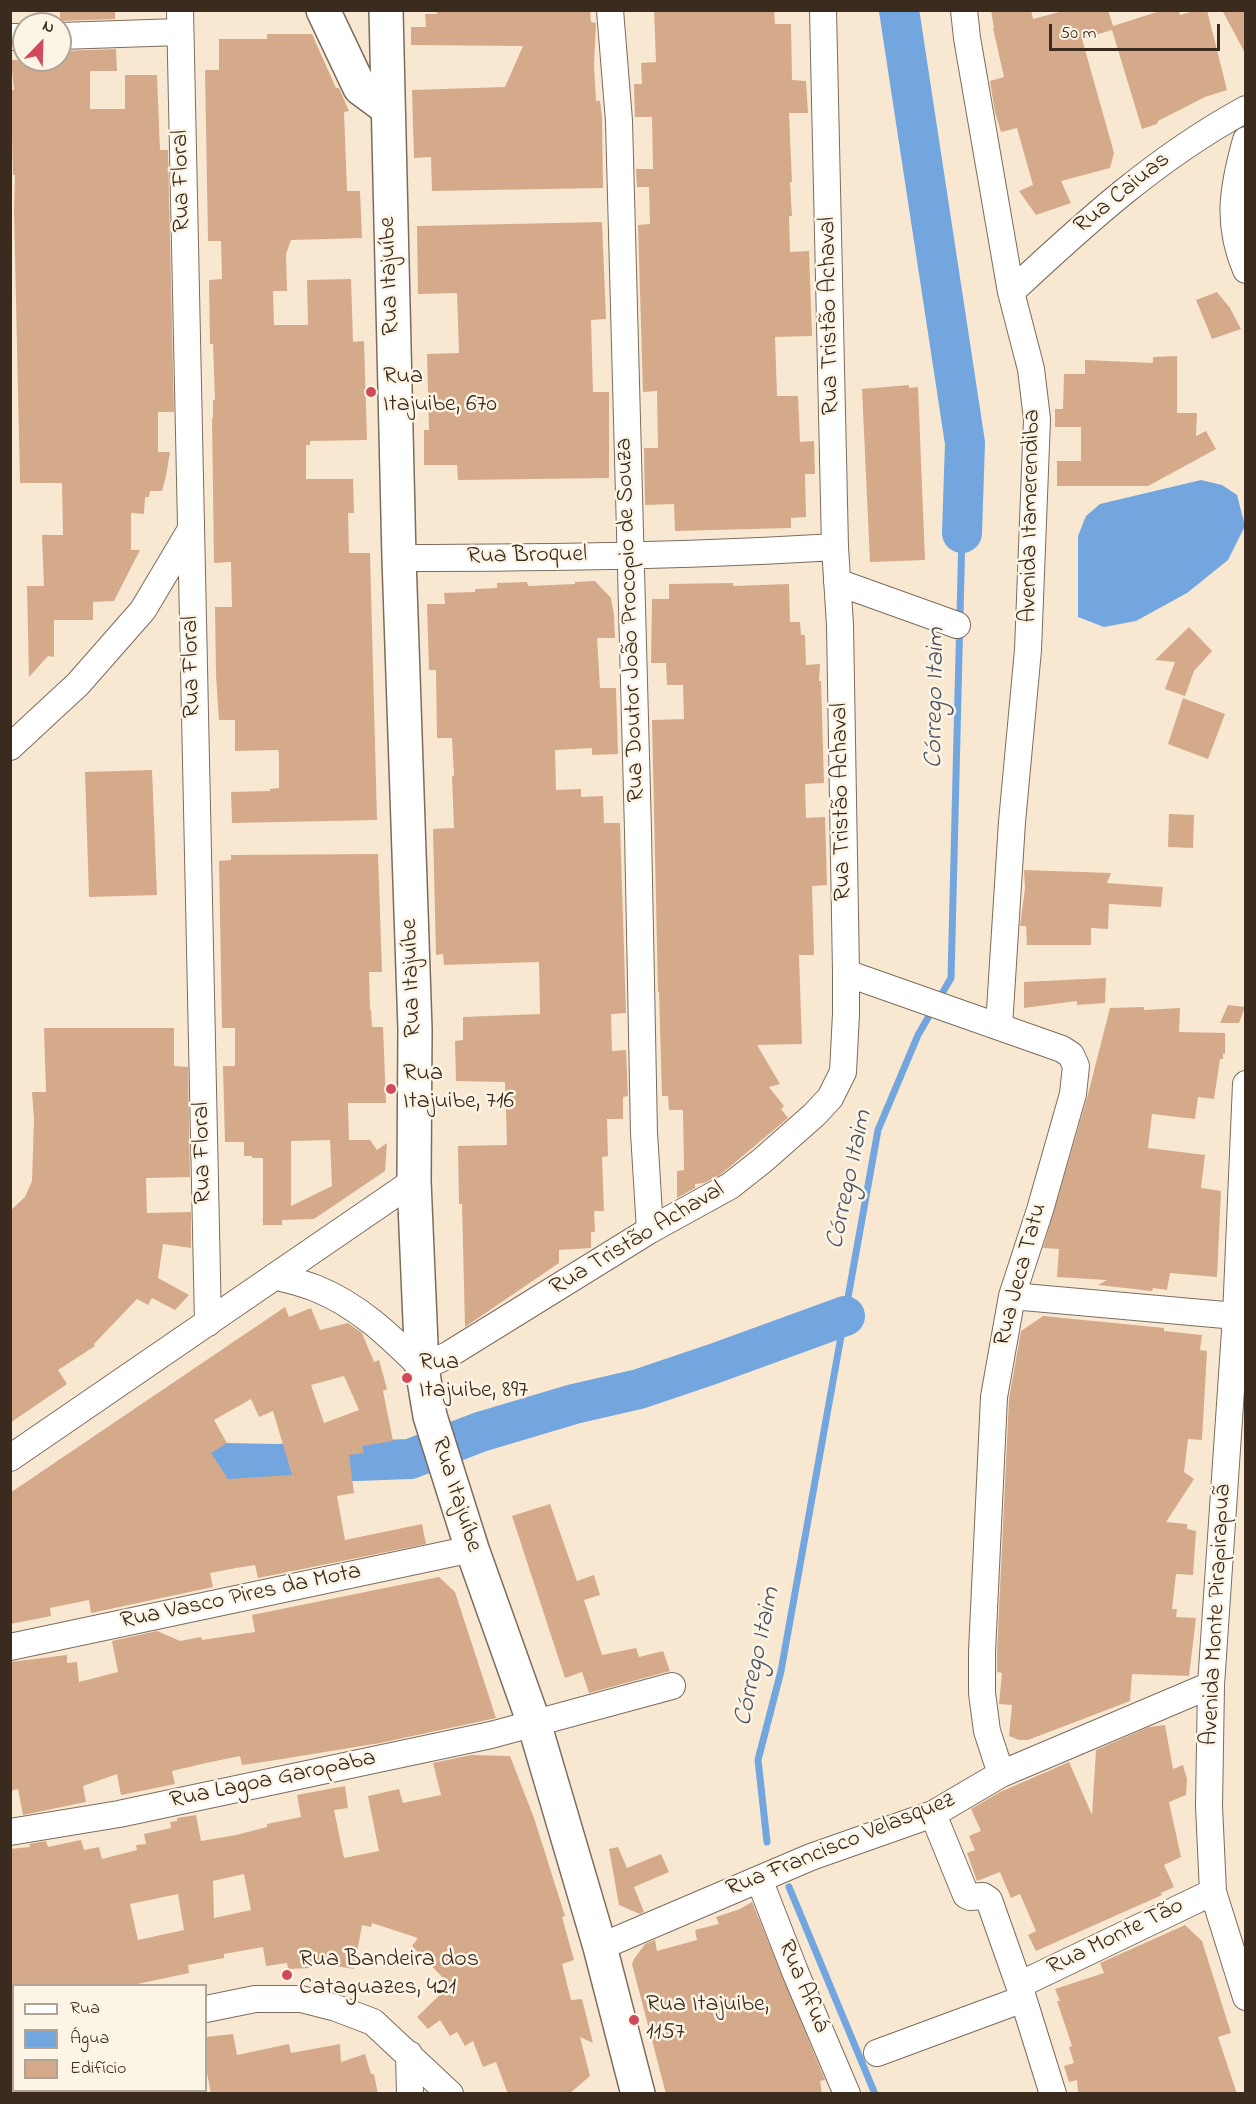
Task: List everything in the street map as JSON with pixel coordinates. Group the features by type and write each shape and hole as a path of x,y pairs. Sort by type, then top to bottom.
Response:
{"main road":[{"path":"323,10 360,88 387,108"},
{"name":"Rua Itajuíbe","path":"386,10 399,558 415,1029 414,1181 422,1368 430,1416 472,1549 534,1723 600,1947 638,2094"}],"street":[{"name":"Rua Doutor João Procopio de Souza","path":"610,10 619,121 644,1132 650,1230"},
{"name":"Rua Tristão Achaval","path":"422,1368 448,1355 650,1230 730,1186 814,1115 830,1098 843,1072 846,973 840,637 835,547 824,10"},
{"name":"Avenida Itamerendiba","path":"964,10 966,38 1011,292 1031,369 1037,430 1028,650 1012,822 999,1026"},
{"path":"72,34 180,21"},
{"name":"Rua Floral","path":"180,21 208,1323"},
{"name":"Rua Caiuas","path":"1011,292 1086,222 1169,155 1245,109"},
{"path":"1245,140 1232,209 1239,255 1245,270"},
{"path":"10,747 78,684 143,610 190,531"},
{"name":"Rua Broquel","path":"399,558 726,554 835,547"},
{"path":"837,582 957,625"},
{"name":"Rua Jeca Tatu","path":"846,973 1067,1051 1071,1054 1076,1066 1073,1094 1040,1210 1012,1296 994,1396 982,1693 987,1731 1001,1774"},
{"name":"Avenida Monte Pirapirapuã","path":"1245,1084 1236,1316 1211,1685 1209,1806 1213,1892 1245,1997"},
{"path":"10,1458 414,1181"},
{"path":"275,1276 315,1288 348,1304 382,1329 422,1368"},
{"path":"1012,1296 1236,1316"},
{"name":"Rua Vasco Pires da Mota","path":"10,1647 472,1549"},
{"name":"Rua Francisco Velasquez","path":"600,1947 811,1857 933,1814 1001,1774 1211,1685"},
{"name":"Rua Lagoa Garopaba","path":"10,1832 119,1814 491,1735 672,1686"},
{"name":"Rua Monte Tão","path":"933,1814 966,1895 983,1896 988,1900 1021,1992 1053,2094"},
{"name":"Rua Afuá","path":"763,1878 789,1957 847,2094"},
{"name":"Rua Monte Tão","path":"1021,1992 1213,1892"},
{"path":"876,2053 1021,1992"},
{"path":"207,2009 255,1999 301,1999 336,2008 373,2022 450,2094"},
{"path":"409,2054 410,2094"}],"water":[{"path":"1201,480 1222,485 1237,495 1245,526 1228,560 1187,593 1136,621 1104,627 1078,617 1078,536 1086,516 1100,504"}],"building":[{"path":"60,10 115,11 115,19 72,21 72,12 60,12"},
{"path":"436,10 590,10 591,22 596,23 594,65 596,101 600,101 602,117 603,188 432,191 431,157 414,158 412,90 505,87 523,46 411,45 411,27 426,27 425,14 437,14"},
{"path":"654,10 774,10 775,24 791,24 792,80 806,81 808,113 789,113 792,182 790,182 792,216 789,216 790,252 809,251 812,336 775,337 777,396 798,396 800,442 814,441 815,474 805,474 806,517 791,518 791,528 675,531 674,504 645,505 644,448 658,448 657,391 643,392 638,225 650,224 649,187 637,187 636,169 653,169 652,117 635,117 634,84 642,84 641,63 656,62"},
{"path":"991,10 1031,10 1033,19 1067,10 1108,10 1113,26 1163,10 1179,10 1180,15 1197,10 1207,10 1227,90 1205,97 1158,121 1157,124 1142,129 1112,30 1082,39 1114,153 1110,168 1061,181 1071,203 1036,215 1019,191 1033,185 1017,128 1001,132 995,112 990,81 1004,77"},
{"path":"1222,10 1245,10 1245,53"},
{"path":"267,34 312,34 349,111 344,112 347,191 360,191 362,238 291,240 286,254 287,291 273,291 274,325 308,325 307,280 351,279 353,342 364,341 367,440 310,441 310,445 306,445 306,479 353,479 354,513 348,513 349,553 370,553 377,820 232,823 231,792 270,791 270,789 279,788 279,754 278,750 235,751 235,720 219,720 215,607 232,607 231,562 214,563 212,418 213,400 215,400 213,344 210,344 209,280 222,279 221,241 208,241 205,70 219,70 219,39 267,39"},
{"path":"116,49 117,71 90,71 90,109 125,109 125,75 157,75 160,150 168,150 174,412 158,412 158,452 170,452 166,476 162,491 150,491 149,497 145,497 144,514 131,513 131,550 140,550 114,601 93,602 93,620 54,620 54,657 48,656 29,677 27,586 44,586 42,535 63,535 62,483 20,483 12,72 72,72 72,51"},
{"path":"602,222 606,319 591,320 593,392 609,392 609,478 458,480 457,465 424,465 424,430 429,430 427,354 459,353 457,293 418,294 417,226"},
{"path":"1217,292 1230,308 1241,329 1212,339 1196,300"},
{"path":"1177,356 1177,413 1197,413 1196,436 1206,431 1216,449 1148,486 1057,486 1057,461 1081,461 1081,427 1055,427 1055,409 1063,409 1064,374 1085,374 1085,360 1153,363 1153,357"},
{"path":"909,385 909,388 918,387 925,560 870,562 862,389"},
{"path":"595,581 611,598 614,615 615,638 597,638 600,688 616,688 618,754 592,755 592,748 555,750 556,790 581,789 581,797 603,796 604,823 620,823 626,1013 611,1014 612,1051 626,1050 628,1096 623,1097 623,1119 607,1119 608,1156 602,1157 604,1211 594,1211 595,1232 591,1232 591,1248 559,1250 559,1263 465,1327 458,1146 507,1145 505,1082 456,1081 455,1041 463,1040 463,1017 540,1014 539,962 444,965 443,954 436,955 433,829 454,828 452,776 454,776 452,738 437,738 436,670 429,670 427,604 445,604 444,593 475,592 475,589 497,588 497,583 527,582 528,586"},
{"path":"733,583 733,586 789,584 790,622 800,622 801,635 805,635 806,665 820,664 824,783 805,784 806,818 825,817 827,885 812,886 814,955 799,955 802,1044 757,1045 780,1084 769,1087 784,1106 781,1109 788,1118 720,1175 704,1183 695,1184 695,1188 677,1198 677,1171 684,1170 683,1110 669,1110 668,1096 662,1096 652,720 684,719 683,685 667,685 666,663 651,663 652,599 669,599 669,584"},
{"path":"1189,627 1212,651 1194,671 1185,696 1165,689 1175,662 1155,660"},
{"path":"1183,698 1225,714 1208,759 1168,744"},
{"path":"152,770 157,895 89,897 85,772"},
{"path":"1169,814 1194,815 1193,848 1168,847"},
{"path":"378,854 382,972 369,972 370,1010 372,1027 383,1027 386,1103 348,1103 349,1140 370,1140 377,1150 387,1143 385,1171 314,1219 282,1220 282,1225 263,1225 263,1220 261,1221 263,1219 263,1158 244,1156 244,1142 225,1142 223,1066 235,1066 235,1028 222,1028 219,861 231,860 231,855","holes":["330,1140 332,1186 291,1206 291,1141"]},
{"path":"1024,870 1111,873 1107,883 1163,887 1161,907 1109,904 1108,929 1091,928 1091,945 1027,945 1026,926 1020,926 1025,888"},
{"path":"1106,978 1105,1003 1077,1005 1077,1001 1024,1008 1024,982"},
{"path":"1228,1005 1245,1007 1239,1023 1220,1023"},
{"path":"1144,1007 1144,1010 1180,1008 1179,1032 1225,1033 1225,1054 1223,1054 1223,1059 1220,1059 1214,1099 1198,1097 1195,1119 1152,1114 1148,1148 1205,1155 1201,1188 1221,1191 1217,1277 1170,1273 1167,1290 1153,1288 1152,1291 1098,1285 1107,1280 1057,1277 1059,1249 1043,1248 1087,1098 1110,1008"},
{"path":"44,1028 174,1028 174,1066 188,1067 190,1177 146,1178 147,1213 191,1212 191,1248 163,1244 158,1278 189,1295 175,1310 152,1298 148,1305 137,1299 94,1344 95,1346 58,1370 67,1384 10,1423 10,1211 25,1197 32,1181 34,1119 32,1092 46,1092"},
{"path":"285,1307 289,1317 311,1308 320,1330 348,1323 362,1333 374,1362 379,1360 387,1389 383,1391 393,1441 362,1446 364,1453 349,1455 354,1493 337,1496 345,1540 422,1524 426,1544 258,1578 255,1565 210,1573 213,1587 91,1613 89,1600 50,1608 51,1616 10,1624 10,1493","holes":["344,1376 359,1410 324,1423 311,1385","251,1399 259,1417 273,1411 292,1475 228,1479 211,1453 227,1443 214,1420"]},
{"path":"1043,1316 1164,1328 1164,1331 1202,1335 1200,1350 1207,1351 1202,1440 1188,1439 1184,1472 1194,1479 1166,1522 1187,1524 1187,1529 1196,1531 1193,1575 1176,1574 1172,1609 1177,1609 1176,1617 1196,1618 1189,1676 1132,1674 1130,1701 1028,1740 1019,1740 1009,1736 1012,1705 999,1704 1002,1673 997,1672 1009,1399 1021,1331"},
{"path":"550,1504 577,1581 594,1575 600,1595 584,1600 602,1655 636,1648 639,1657 663,1651 670,1671 589,1693 582,1672 565,1678 512,1516"},
{"path":"439,1577 455,1592 496,1718 380,1743 276,1760 242,1765 240,1756 172,1771 175,1784 121,1795 117,1774 83,1786 86,1802 23,1815 18,1789 10,1791 10,1662 67,1655 67,1663 77,1662 79,1682 118,1672 112,1641 157,1631 180,1641 255,1632 252,1615"},
{"path":"1165,1725 1173,1769 1183,1765 1187,1779 1186,1795 1169,1802 1181,1857 1164,1865 1174,1887 1161,1893 1162,1895 1036,1951 1028,1935 1036,1931 1020,1894 1011,1898 1000,1872 977,1881 967,1853 975,1850 969,1836 981,1831 971,1809 1000,1792 1069,1762 1092,1815 1096,1750 1149,1727"},
{"path":"471,1755 510,1756 534,1818 565,1916 562,1917 574,1960 562,1964 571,2000 582,1999 593,2043 580,2037 590,2076 569,2094 508,2094 496,2062 483,2067 473,2041 465,2046 457,2032 450,2036 440,2020 428,2029 417,2017 450,1985 412,1946 418,1938 372,1923 371,1927 362,1925 354,1969 311,1962 311,1968 288,1969 287,1963 266,1966 263,1947 224,1954 224,1958 188,1965 189,1973 137,1984 12,1984 10,1986 10,1849 30,1847 29,1844 46,1841 48,1847 81,1840 84,1850 99,1847 102,1859 137,1850 136,1845 146,1844 144,1834 171,1828 170,1822 177,1821 177,1818 196,1815 201,1841 236,1835 267,1827 267,1824 301,1817 297,1795 345,1786 348,1808 334,1810 344,1858 379,1851 368,1796 399,1789 403,1803 441,1795 433,1763","holes":["244,1874 251,1910 214,1918 213,1881","178,1894 184,1930 138,1940 130,1904"]},
{"path":"618,1847 627,1868 661,1854 669,1872 634,1887 644,1912 640,1914 619,1905 609,1849"},
{"path":"752,1902 825,2080 820,2081 822,2094 666,2094 632,1964 634,1959 645,1944 655,1940 657,1951 697,1940 695,1930 719,1924 716,1917 740,1909"},
{"path":"1185,1925 1202,1941 1231,2033 1218,2037 1237,2094 1078,2094 1077,2080 1069,2082 1064,2066 1074,2063 1069,2047 1072,2046 1055,1989 1104,1973 1100,1963"},
{"path":"233,2034 237,2055 289,2044 291,2053 340,2044 341,2062 365,2054 371,2074 374,2074 378,2094 211,2094 207,2072 207,2037"}],"waterway":[{"path":"899,10 965,443 962,533"},
{"name":"Córrego Itaim","path":"767,1842 758,1760 781,1671 878,1130 918,1035 951,978 962,533"},
{"path":"164,1479 222,1463 276,1464 410,1459 480,1432 574,1404 639,1389 845,1316"},
{"path":"789,1887 875,2094"}],"place":[{"name":"Rua Itajuibe, 670","path":"371,392"},
{"name":"Rua Itajuibe, 716","path":"391,1089"},
{"name":"Rua Itajuibe, 897","path":"407,1378"},
{"name":"Rua Bandeira dos Cataguazes, 421","path":"287,1975"},
{"name":"Rua Itajuibe, 1157","path":"634,2020"}]}
